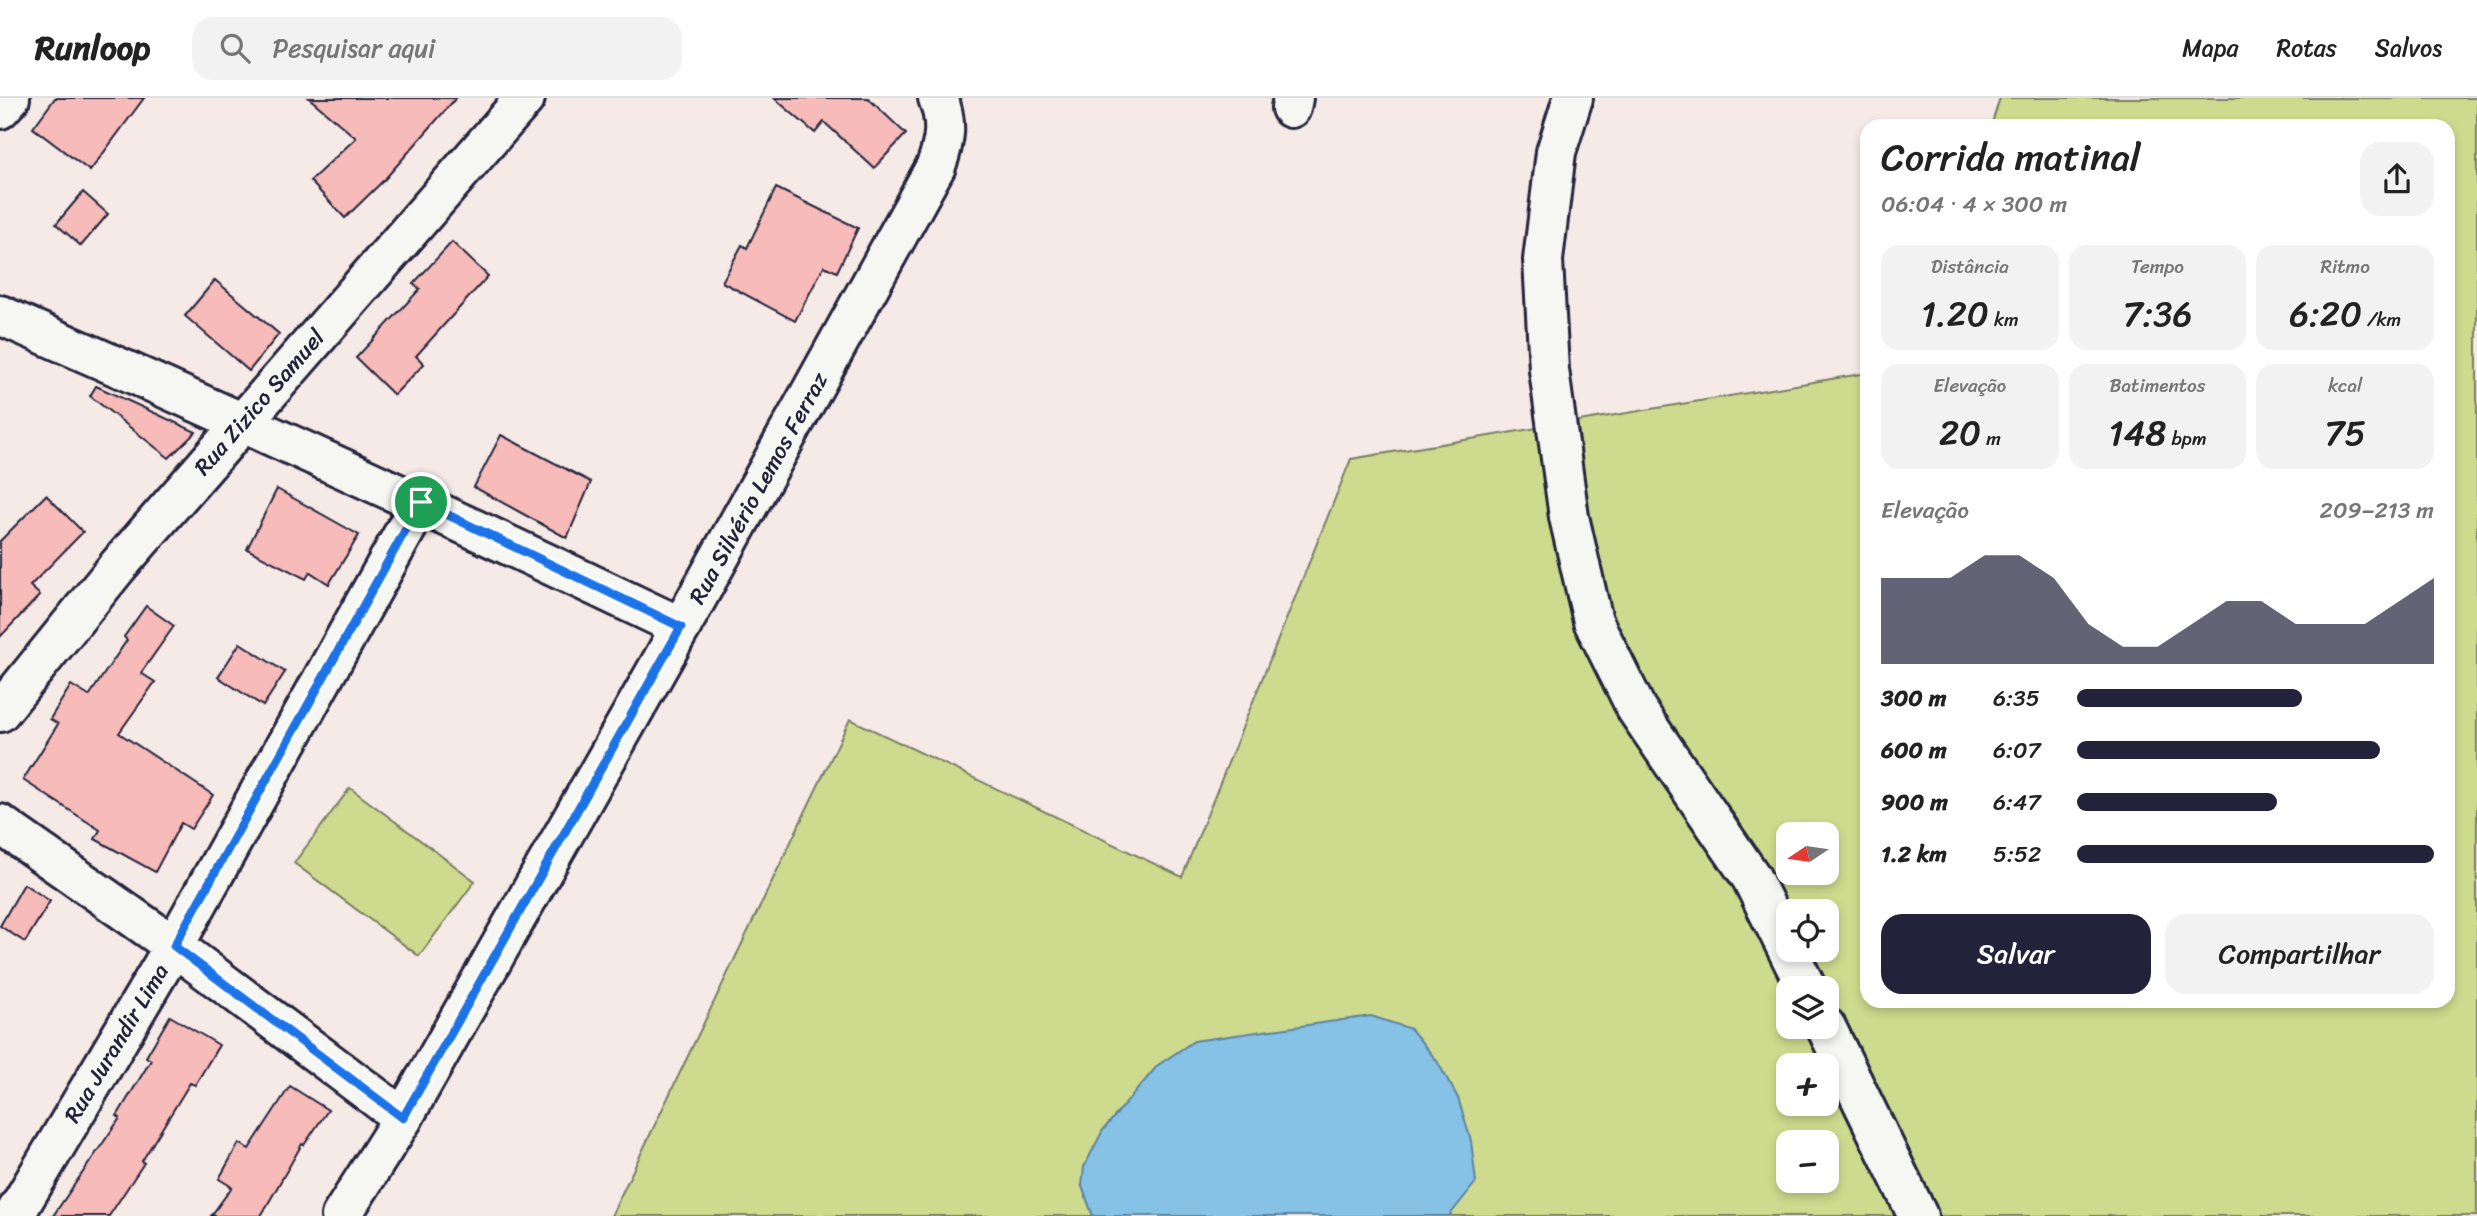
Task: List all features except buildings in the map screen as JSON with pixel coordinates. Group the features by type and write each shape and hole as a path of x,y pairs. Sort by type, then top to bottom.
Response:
{"street":[{"path":"0,109 10,98"},
{"name":"Rua Zizico Samuel","path":"0,712 117,566 525,98"},
{"path":"1573,98 1556,152 1544,260 1549,370 1569,517 1593,621 1637,710 1751,877 1800,976"},
{"name":"Rua Silvério Lemos Ferraz","path":"341,1216 403,1118 681,627 936,166 945,141 941,107"},
{"path":"0,315 421,502 681,627"},
{"name":"Rua Jurandir Lima","path":"14,1216 174,946 421,502"},
{"path":"0,824 174,946 403,1118"},
{"path":"1832,1039 1918,1216"}],"green space":[{"path":"2000,98 2477,98 2477,1216 1449,1216 1082,1186 1093,1216 611,1216 850,719 1182,877 1351,459 1860,374 1860,1008 2455,1008 2455,119 1993,119"},
{"path":"350,788 475,881 419,956 294,863"}],"water":[{"path":"1371,1016 1411,1029 1437,1061 1458,1098 1471,1141 1476,1182 1449,1216 1093,1216 1082,1186 1084,1167 1103,1130 1158,1065 1194,1041"}],"route":[{"path":"421,502 681,627 403,1118 174,946 421,502"}]}
